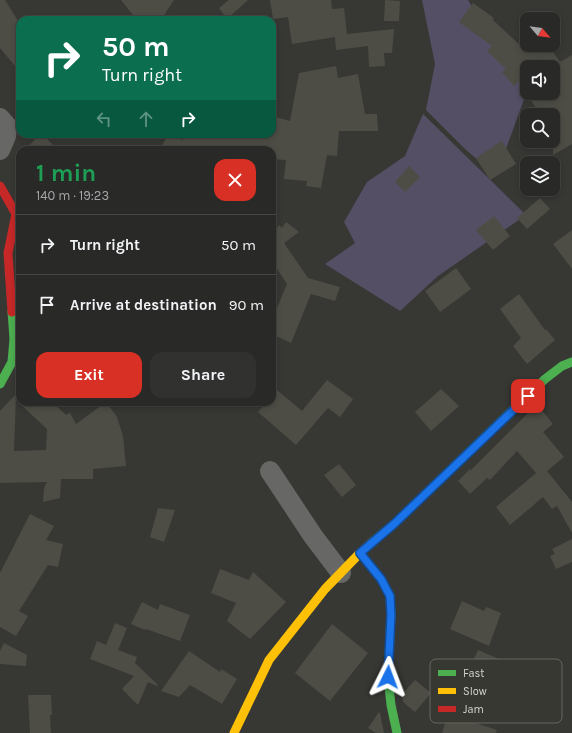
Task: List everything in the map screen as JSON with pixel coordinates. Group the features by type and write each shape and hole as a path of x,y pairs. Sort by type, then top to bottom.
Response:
{"street":[{"path":"0,118 7,126 6,136 0,150"},
{"path":"0,186 16,214 8,253 14,339 12,362 0,384"},
{"path":"234,733 269,660 325,590 360,553 394,524 545,379 562,366 572,362"},
{"path":"270,471 313,536 341,573"},
{"path":"360,553 381,579 390,596 391,615 388,677 391,705 397,733"}],"shaded area":[{"path":"422,0 468,0 520,84 520,100 524,100 496,176 465,149 426,110 435,64"},
{"path":"423,114 526,215 438,276 400,311 325,264 355,243 344,222 367,182 405,156"}],"building":[{"path":"0,0 5,0 16,18 16,67 0,48"},
{"path":"121,0 174,0 164,16 134,16"},
{"path":"229,0 248,0 230,16 225,16 219,8"},
{"path":"270,0 331,0 332,9 344,8 347,34 394,29 392,53 384,53 385,66 369,67 368,46 336,50 335,37 292,44 288,17 276,19 276,16 273,16"},
{"path":"385,0 400,1 399,21 384,21"},
{"path":"473,3 494,18 493,20 520,45 520,52 553,52 559,60 520,60 520,85 518,82 514,86 502,72 506,69 487,51 492,46 459,22"},
{"path":"572,55 572,144 553,155 553,148 560,148 560,108 536,108 531,100 560,100 560,62"},
{"path":"336,66 338,78 358,74 365,114 377,114 378,131 339,131 337,156 327,155 321,188 306,186 307,181 284,179 286,160 276,159 276,146 162,146 166,138 177,138 182,140 183,138 276,138 276,117 290,121 299,73"},
{"path":"36,138 46,138 54,146 29,146"},
{"path":"502,141 516,164 490,180 476,158"},
{"path":"409,166 420,177 405,192 395,182"},
{"path":"540,198 550,209 527,229 517,218"},
{"path":"494,216 510,236 493,250 476,230"},
{"path":"286,222 299,232 284,243 308,278 340,287 335,301 311,294 291,343 276,336 276,310 287,284 276,267 276,230 279,225 282,228"},
{"path":"572,230 572,269 553,244"},
{"path":"456,268 471,289 440,312 425,291"},
{"path":"519,294 545,330 546,329 555,340 527,364 513,346 521,338 500,309"},
{"path":"327,380 353,399 340,417 328,408 296,445 258,412 263,406 276,406 277,390 302,411"},
{"path":"441,389 459,406 431,431 415,412"},
{"path":"16,394 14,451 46,450 47,429 22,406 56,406 66,415 70,413 76,424 101,406 109,406 117,417 123,436 126,466 93,469 93,479 61,479 60,498 43,502 44,488 47,482 0,483 0,411"},
{"path":"537,404 553,424 543,432 564,457 547,471 572,502 572,533 557,506 552,509 543,497 510,525 496,507 536,473 517,451 490,480 487,478 470,494 458,481"},
{"path":"339,464 356,485 342,497 324,475"},
{"path":"158,508 175,510 164,542 150,537"},
{"path":"30,514 54,526 46,540 63,544 58,567 48,565 19,611 28,616 16,636 0,627 0,573"},
{"path":"572,539 572,562 556,569 550,556 555,554 552,549"},
{"path":"220,569 249,580 253,572 286,602 250,639 227,621 236,603 211,593"},
{"path":"462,601 484,611 486,607 501,613 489,646 450,629"},
{"path":"142,602 158,610 160,604 190,615 180,641 131,624"},
{"path":"115,623 127,628 118,650 137,657 135,663 158,685 157,686 148,682 138,705 122,689 134,676 90,659 97,641 106,645"},
{"path":"332,624 368,653 330,701 295,673"},
{"path":"4,643 27,655 26,666 0,664 0,651"},
{"path":"478,650 499,659 474,659"},
{"path":"189,651 220,672 221,669 237,679 222,704 190,685 179,697 161,691"},
{"path":"415,680 430,692 430,694 415,712 403,702 402,694"},
{"path":"28,695 51,695 51,733 30,733"},
{"path":"379,712 384,733 376,733 368,728"},
{"path":"445,723 476,723 497,730 496,733 442,733"}],"traffic: fast":[{"path":"0,384 12,362 14,339 12,312"},
{"path":"371,543 394,524 545,379 562,366 572,362"},
{"path":"360,553 381,579 390,596 391,615 388,677 391,705 397,733"}],"traffic: slow":[{"path":"234,733 269,660 325,589 371,543"}],"traffic: jam":[{"path":"0,186 16,214 8,253 12,312"}],"route":[{"path":"388,677 391,615 390,596 381,579 360,553 394,524 528,396"}]}
